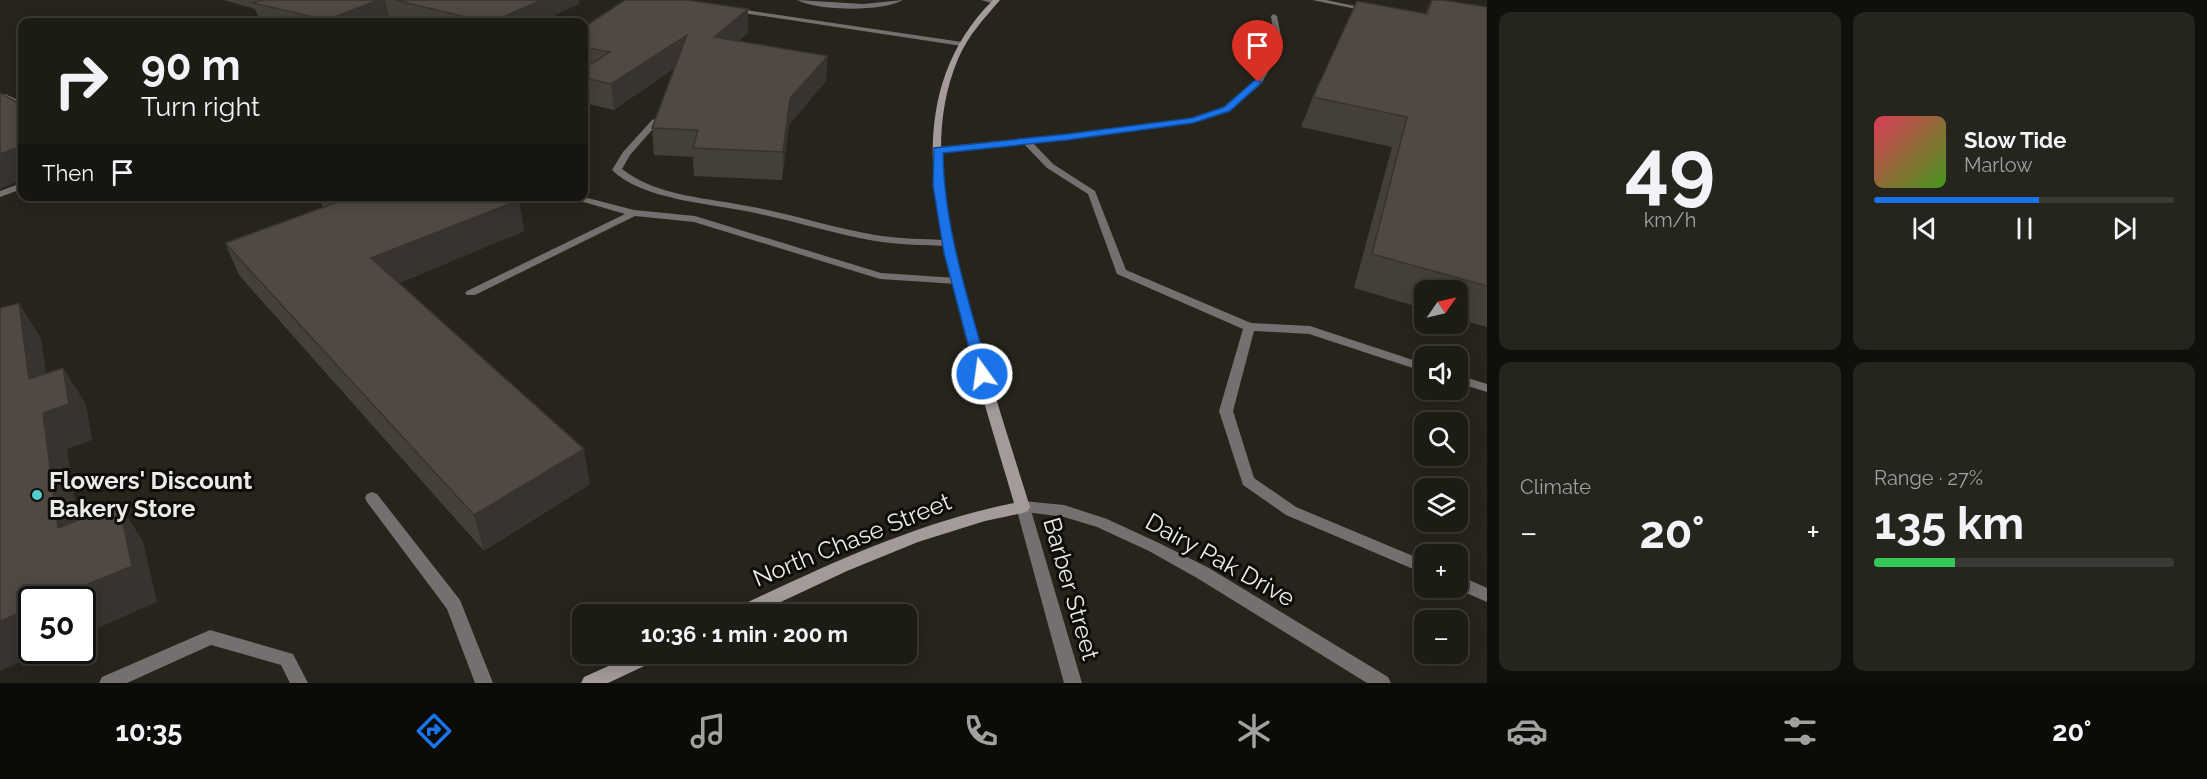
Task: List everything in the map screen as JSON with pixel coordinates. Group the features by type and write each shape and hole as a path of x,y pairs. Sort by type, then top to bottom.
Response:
{"main road":[{"path":"992,1 962,44 946,81 938,132 938,185 957,280 982,374 1023,507"},
{"name":"North Chase Street","path":"762,604 924,532 981,514 1023,507"},
{"path":"590,683 631,664"}],"street":[{"path":"800,0 861,7 900,0"},
{"path":"1315,0 1381,12"},
{"path":"726,9 962,44"},
{"path":"938,150 1193,120 1227,109 1258,82 1279,46 1274,16"},
{"path":"0,97 5,96 18,103"},
{"path":"655,122 626,154 617,170 624,178 663,192 768,212 817,227 878,238 948,243"},
{"path":"1026,141 1050,166 1092,193 1121,272 1249,327 1310,330 1414,364"},
{"path":"0,194 18,187"},
{"path":"587,201 634,213 695,219 880,276 957,280"},
{"path":"471,293 634,213"},
{"path":"1249,327 1226,411 1248,481 1291,511 1414,563"},
{"path":"1468,382 1487,388"},
{"path":"372,498 454,605 484,683"},
{"name":"Barber Street","path":"1023,507 1073,683"},
{"name":"Dairy Pak Drive","path":"1023,507 1065,511 1102,523 1154,547 1203,573 1382,683"},
{"path":"1468,586 1487,595"},
{"path":"108,683 210,637 287,659 299,683"}],"building":[{"path":"263,0 378,0 332,18 318,18 253,3"},
{"path":"395,0 542,0 500,18 470,18"},
{"path":"625,0 687,0 748,9 714,37 828,56 790,98 783,152 693,148 698,130 652,128 687,35 611,84 588,79 588,66 610,52 588,48 588,24"},
{"path":"1432,0 1487,7 1487,286 1372,254 1407,117 1313,97 1357,1 1427,14"},
{"path":"0,93 18,103 18,147 0,154"},
{"path":"516,201 371,258 584,449 474,515 225,243 338,202"},
{"path":"19,303 29,379 63,368 69,404 43,413 58,528 119,504 132,566 84,586 18,586 18,614 0,621 0,308"}],"place":[{"name":"Flowers' Discount Bakery Store","path":"37,495"}],"route":[{"path":"982,374 950,253 938,185 938,150 1067,137 1193,120 1227,109 1258,82"}]}
